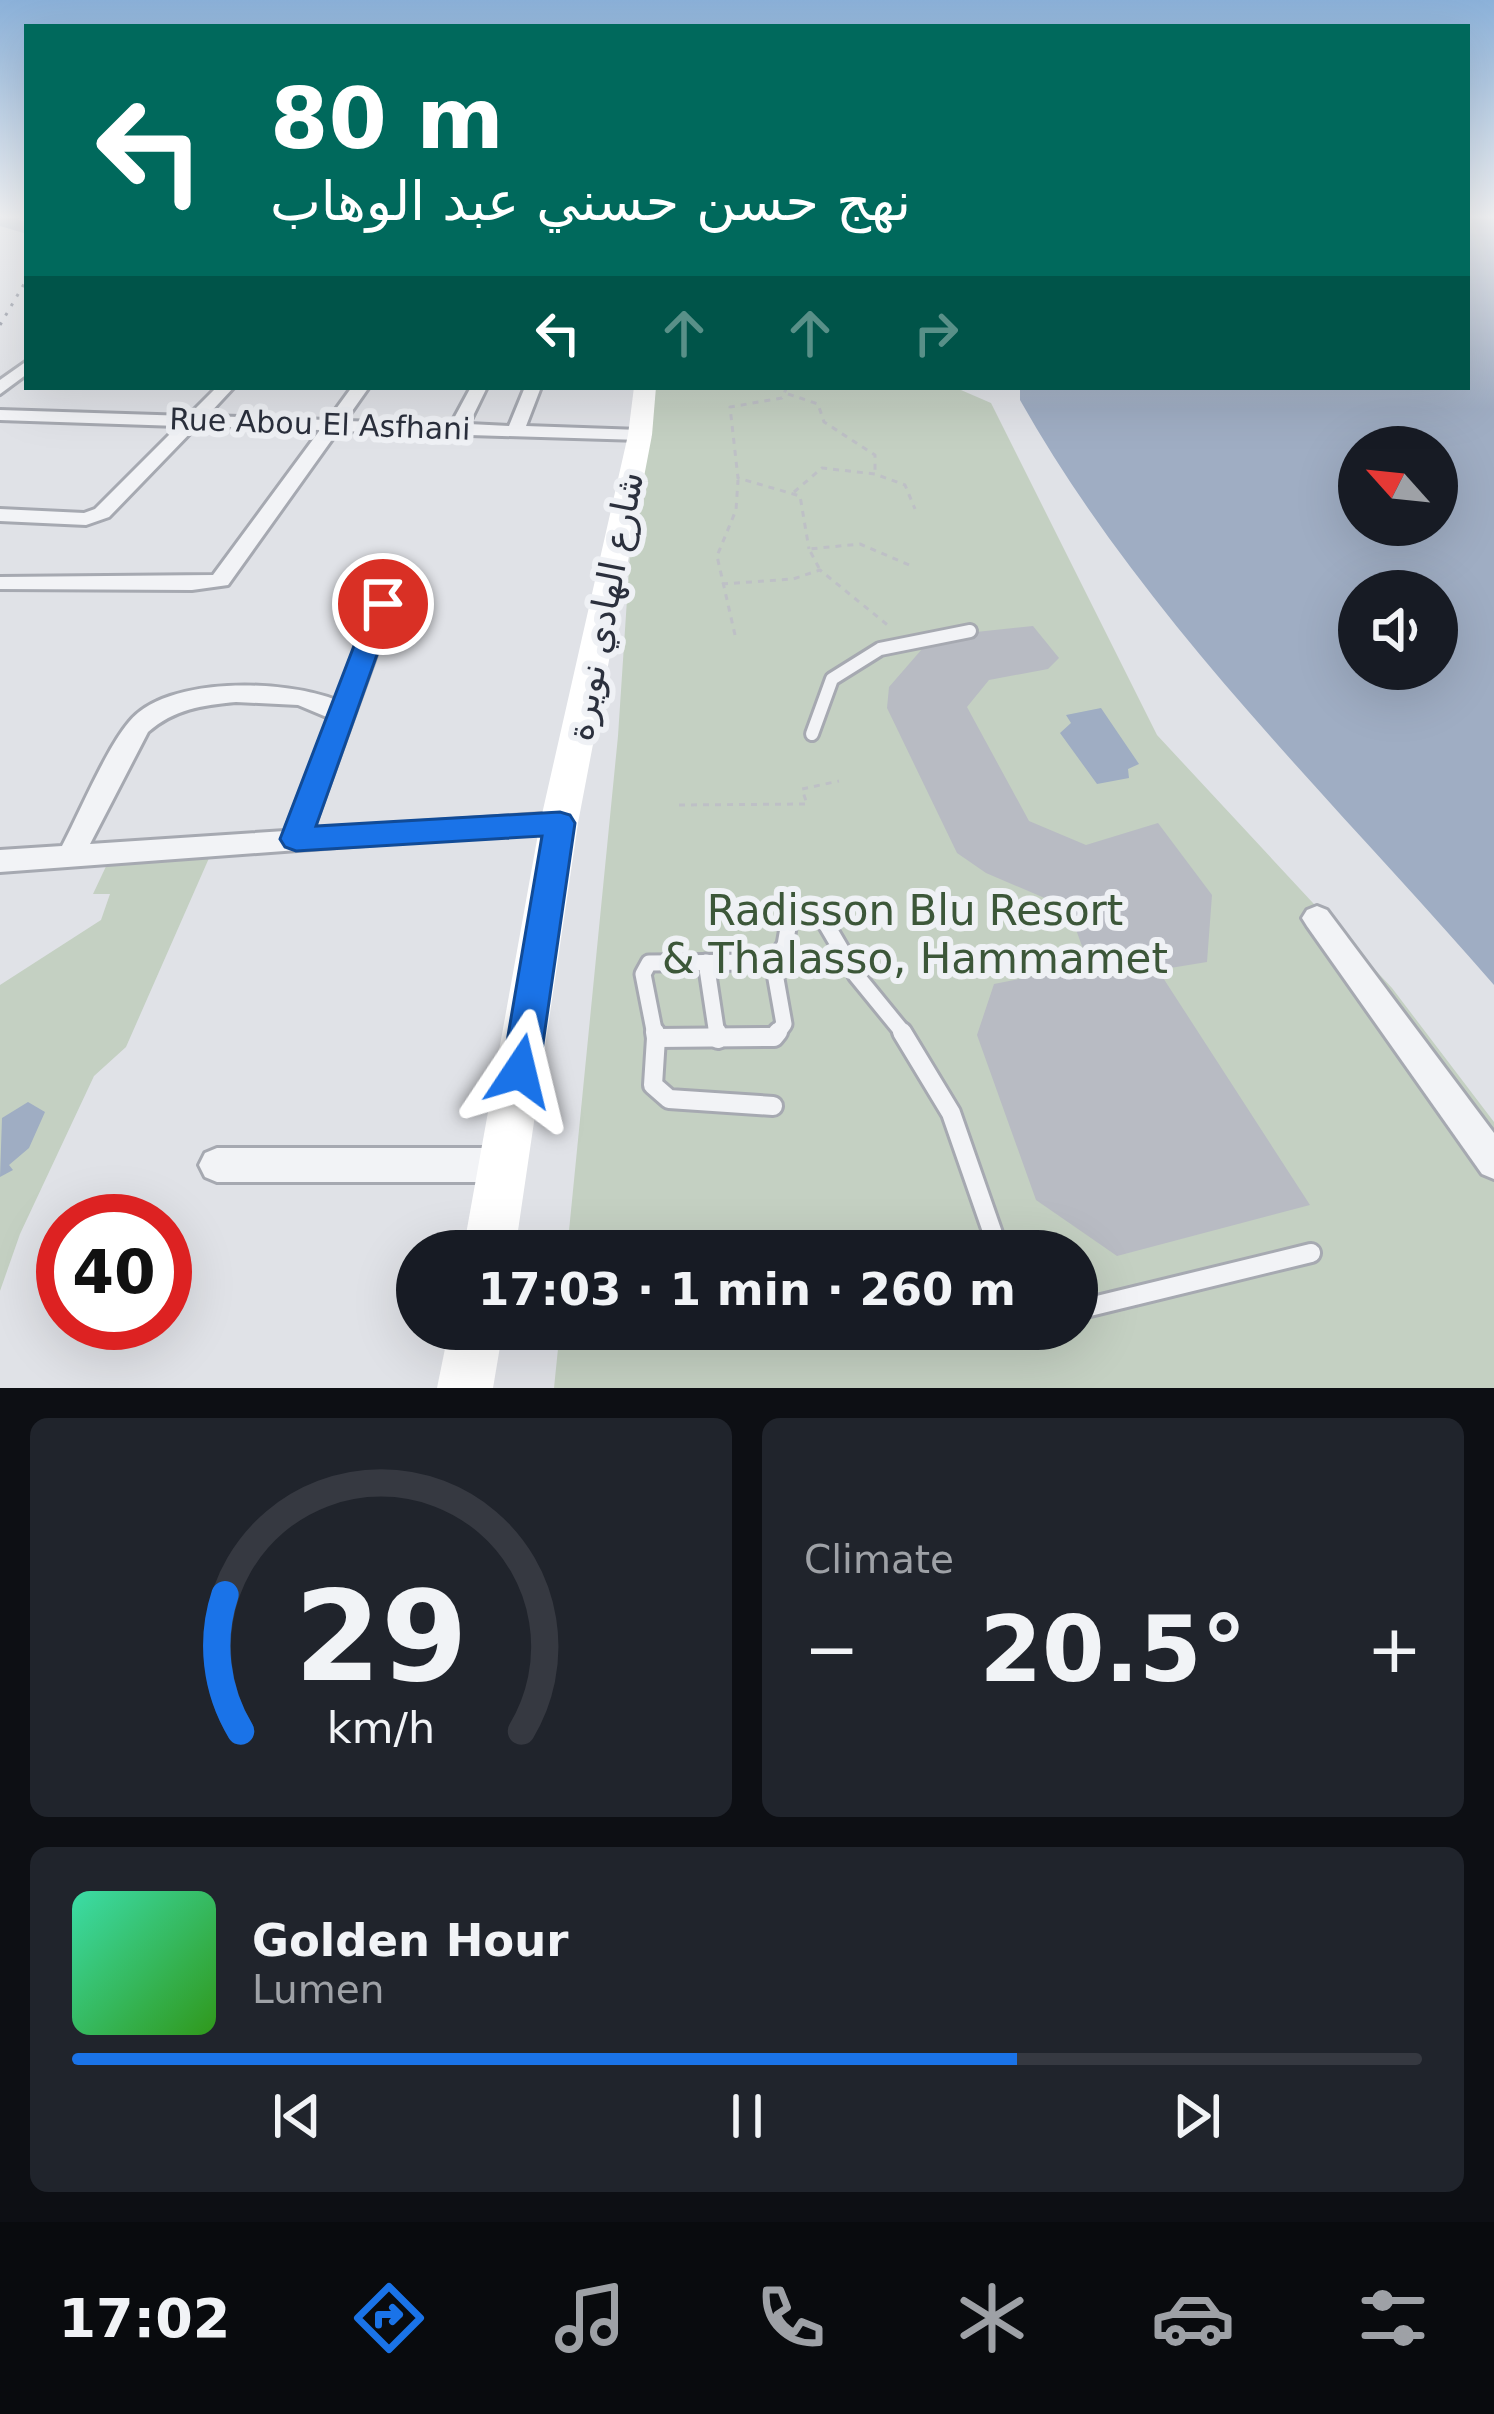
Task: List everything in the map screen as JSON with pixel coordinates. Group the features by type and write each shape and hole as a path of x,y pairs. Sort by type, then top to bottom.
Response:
{"street":[{"path":"0,389 24,368"},
{"path":"0,515 96,517 223,390"},
{"path":"0,584 220,580 359,390"},
{"path":"458,430 477,390"},
{"path":"515,432 532,390"},
{"name":"شارع الهادي نويرة","path":"493,1230 560,823 640,435 645,390"},
{"name":"Rue Abou El Asfhani","path":"0,415 640,435"},
{"path":"296,839 383,604"},
{"path":"71,855 138,727 153,712 177,703 282,693 316,699 341,714"},
{"path":"0,861 560,823"},
{"path":"1317,918 1494,1162"},
{"path":"217,1165 504,1165"},
{"path":"465,1388 472,1350"}],"lane":[{"path":"812,734 832,679 880,649 970,631"},
{"path":"656,1038 775,1037 784,1024 773,962 785,945 790,911"},
{"path":"819,912 856,975 906,1036 951,1113 992,1230"},
{"path":"706,962 718,1039"},
{"path":"773,962 649,963 643,974 656,1038 653,1085 669,1099 773,1106"},
{"path":"1098,1305 1311,1253"}],"path":[{"path":"735,635 717,556 736,510 738,478 730,407 787,390 818,404 824,422 875,454 875,474"},
{"path":"794,493 822,468 875,474 905,484 915,508"},
{"path":"738,478 800,496 809,549 820,570 909,642"},
{"path":"809,549 860,544 914,566"},
{"path":"722,584 793,579 820,570"},
{"path":"680,805 807,804 802,789 839,781"}],"green space":[{"name":"Radisson Blu Resort & Thalasso, Hammamet","path":"641,390 961,390 991,403 1157,735 1392,988 1494,1122 1494,1388 554,1388 558,1350 1098,1350 1098,1230 569,1230 618,736"},
{"path":"213,849 126,1047 94,1076 36,1194 0,1291 0,985 101,920 110,894 93,894 109,860"}],"water":[{"path":"1470,280 1494,280 1494,985 1181,632 1069,481 1020,400 1020,390 1470,390"},
{"path":"1101,708 1139,764 1128,769 1129,778 1097,784 1060,733 1071,723 1066,715"},
{"path":"28,1102 45,1112 29,1148 9,1165 13,1170 0,1177 2,1118"}],"building":[{"name":"Radisson Blu Resort & Thalasso, Hammamet","path":"1033,626 1059,658 1048,669 989,680 967,707 1029,821 1086,845 1158,823 1212,895 1207,962 1158,970 1310,1205 1117,1256 1098,1243 1098,1230 1079,1230 1036,1200 977,1035 994,984 1089,965 1068,908 986,873 957,853 887,708 889,687 922,649 948,635"}],"railway":[{"path":"0,325 24,284"}],"route":[{"path":"383,604 296,839 479,832 560,823 520,1071"}]}
